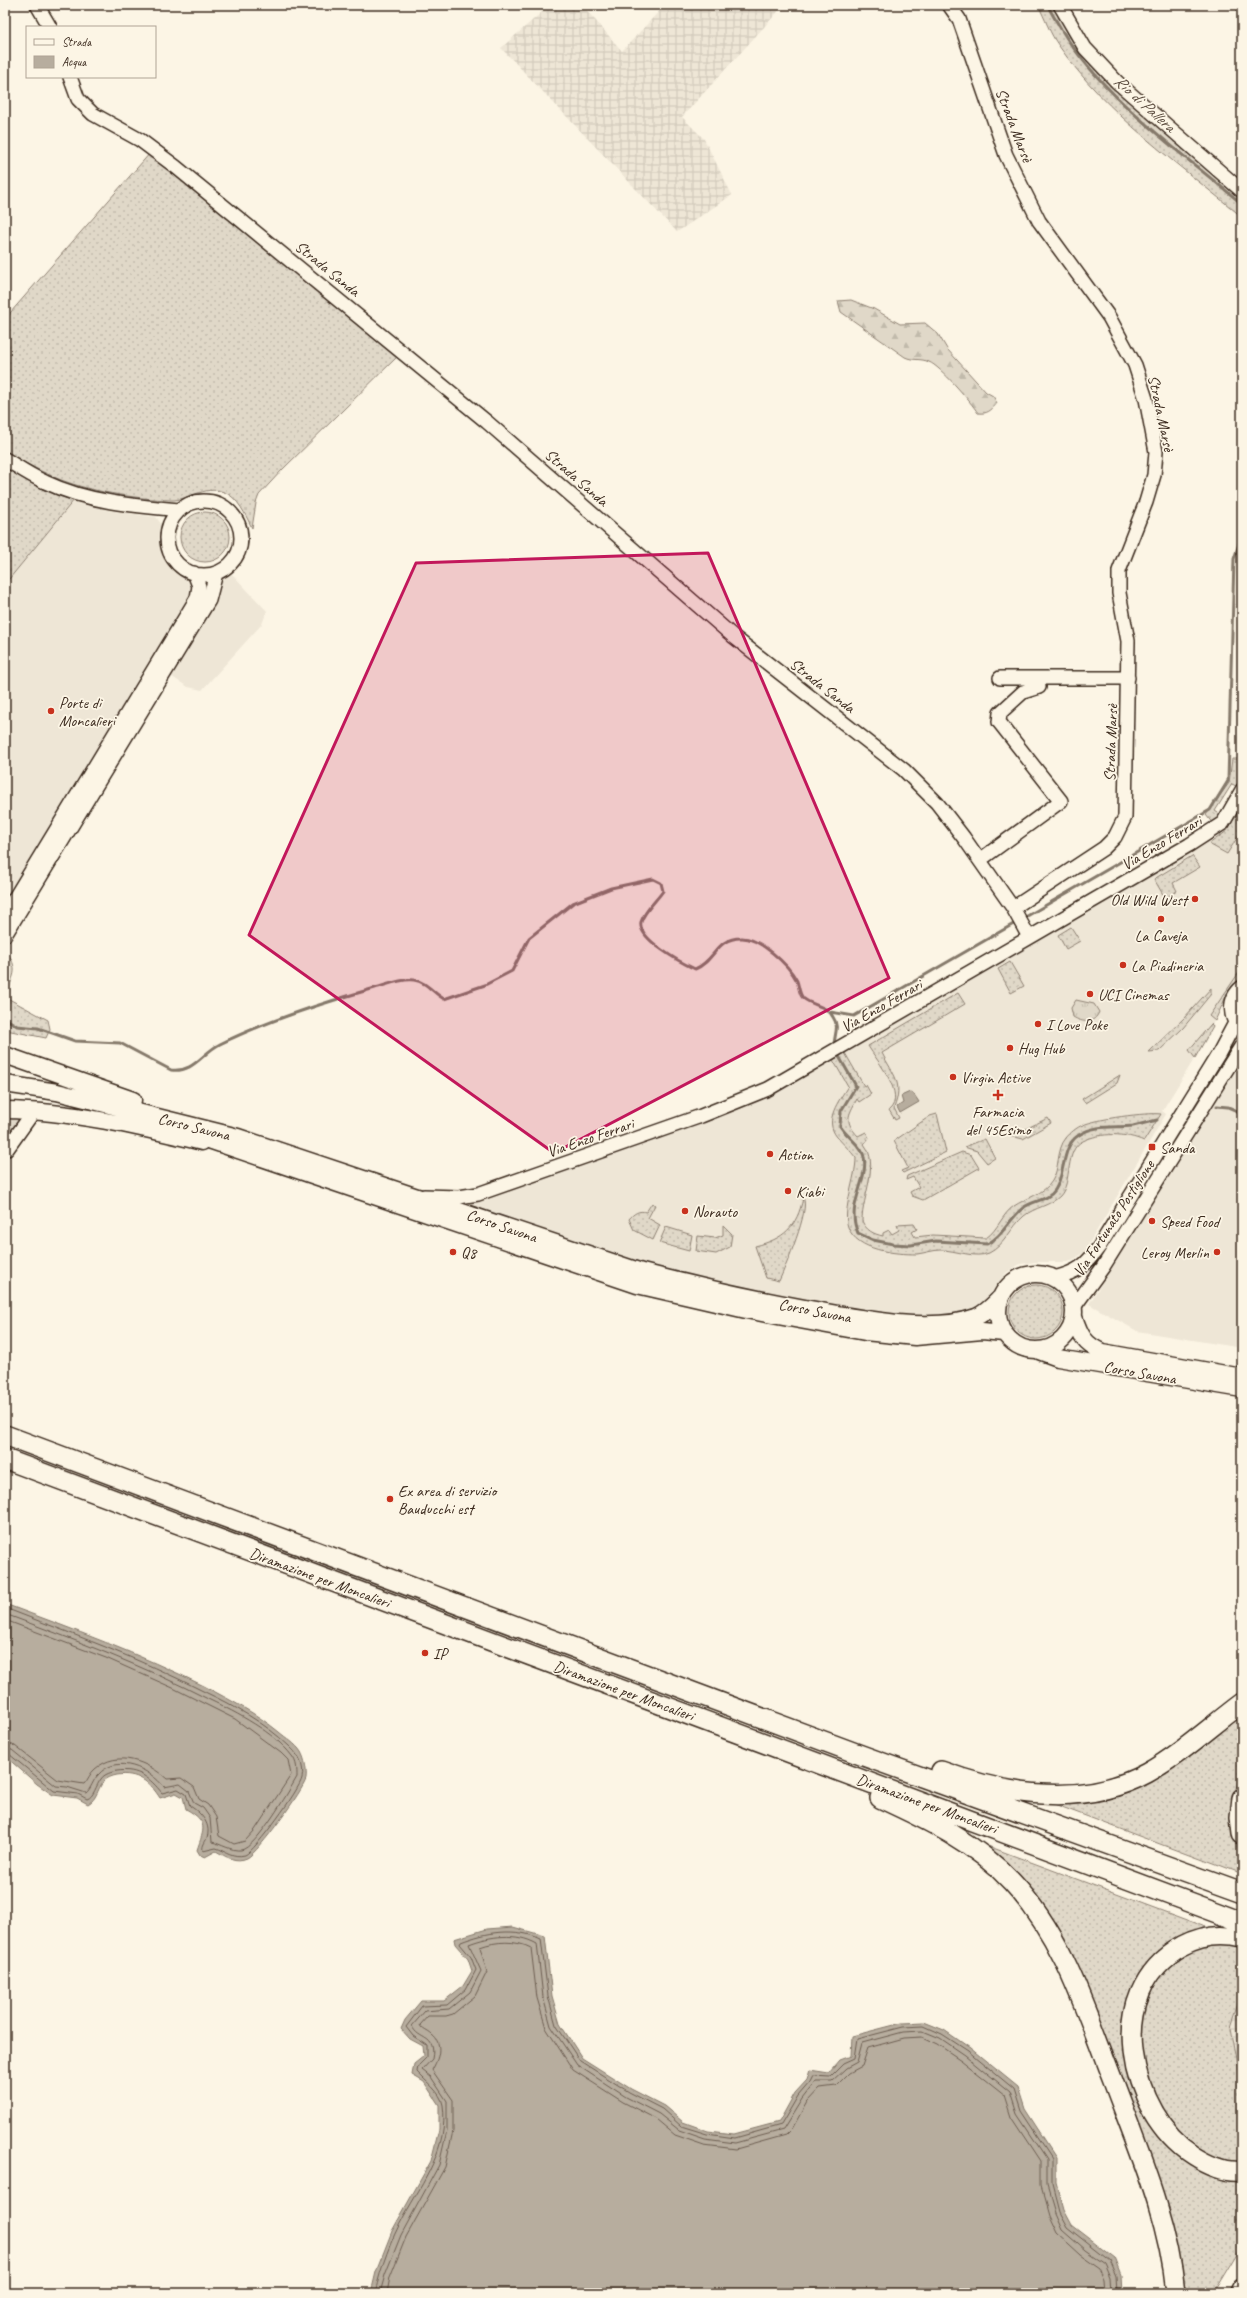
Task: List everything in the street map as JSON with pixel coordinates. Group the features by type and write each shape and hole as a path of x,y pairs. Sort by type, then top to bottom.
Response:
{"highway":[{"name":"Diramazione per Moncalieri","path":"5,1435 861,1755 1242,1893"},
{"name":"Diramazione per Moncalieri","path":"5,1459 1242,1922"},
{"path":"861,1755 902,1759 965,1779 1016,1791 1060,1796 1078,1794 1102,1790 1146,1773 1242,1703"},
{"path":"825,1766 878,1797 935,1824 962,1840 1012,1882 1049,1930 1066,1962 1158,2198 1168,2235 1176,2293"},
{"path":"1242,1798 1240,1817 1242,1834"},
{"path":"1242,1939 1226,1936 1197,1940 1174,1951 1163,1960 1144,1984 1139,1996 1135,2013 1133,2054 1147,2101 1161,2124 1174,2139 1188,2152 1213,2166 1226,2170 1242,2171"},
{"path":"1240,2293 1242,2289"}],"main road":[{"path":"5,1055 237,1143"},
{"name":"Corso Savona","path":"5,1084 26,1086 69,1094 420,1196 642,1272 749,1297 861,1318 891,1322 942,1322 976,1317 988,1311 1013,1281 1023,1276 1044,1274 1054,1278 1068,1290 1080,1336 1085,1343 1102,1352 1242,1377"},
{"name":"Corso Savona","path":"5,1090 71,1101 237,1143 637,1285 690,1298 864,1332 889,1335 940,1336 982,1331 1004,1333 1013,1343 1021,1348 1039,1350 1058,1358 1242,1389"},
{"path":"5,1110 34,1112 237,1143"},
{"path":"1000,1298 998,1316 1004,1333"},
{"name":"Corso Savona","path":"1039,1350 1052,1347 1063,1340 1070,1330 1074,1312"}],"street":[{"path":"37,5 49,26"},
{"name":"Strada Marsè","path":"949,5 959,19 1006,155 1039,221 1109,317 1134,365 1146,400 1156,452 1154,475 1146,502 1119,571 1120,594 1128,641 1125,817 1121,828 1104,848 1017,915"},
{"path":"1060,5 1085,48 1117,82 1242,191"},
{"name":"Strada Sanda","path":"70,78 78,99 93,114 140,140 176,167 487,422 734,637 904,770 936,803 980,860 1017,915 1029,937"},
{"path":"5,459 45,482 79,494 114,504 180,510"},
{"path":"196,502 213,502 224,506 236,519 241,536 240,548 235,558 227,567 216,572 205,574 194,573 186,570 174,559 168,539 169,528 180,510 196,502"},
{"path":"151,507 162,517 169,528"},
{"path":"5,935 209,600 216,572"},
{"path":"5,914 197,598 199,586 194,573"},
{"path":"1000,678 1128,678"},
{"path":"980,860 1060,801 999,722 1000,713 1023,692 1039,687"},
{"name":"Via Enzo Ferrari","path":"420,1196 469,1196 750,1098 832,1053 1029,937 1171,856 1223,823 1242,790"},
{"path":"1239,1027 1231,1005 1236,993 1242,987"},
{"name":"Via Fortunato Postiglione","path":"1054,1278 1076,1271 1086,1265 1099,1247 1219,1053 1239,1027"},
{"name":"Via Fortunato Postiglione","path":"1074,1312 1242,1045"},
{"path":"6,1148 34,1112"}],"highlighted area":[{"path":"708,553 889,978 554,1153 249,935 416,563"}],"shaded area":[{"path":"550,5 582,5 622,51 665,5 784,5 682,117 704,139 732,195 677,232 501,48"},
{"path":"74,500 107,510 156,517 162,525 161,536 167,562 193,586 188,600 5,902 5,584"},
{"path":"226,572 233,575 267,611 262,624 202,690 188,687 169,675 221,578"},
{"path":"1242,804 1242,979 1233,985 1224,998 1206,1040 1162,1111 1166,1114 1084,1252 1076,1258 1067,1262 1035,1262 1020,1264 1006,1273 986,1299 962,1314 917,1316 869,1311 740,1288 627,1261 466,1205 693,1127 767,1097 1227,829"},
{"path":"1242,1056 1242,1348 1137,1331 1089,1304"},
{"path":"1242,1993 1242,2073 1238,2071 1230,2028"}],"green space":[{"path":"1038,5 1056,5 1065,22 1242,196 1242,217 1144,137 1098,94 1056,41"},
{"path":"151,152 400,354 282,470 259,495 256,503 252,528 237,502 229,494 224,492 210,490 177,500 143,498 111,493 81,486 54,477 5,452 5,321 10,313"},
{"path":"851,300 874,309 900,324 925,323 938,334 947,349 986,392 993,396 997,403 989,411 978,413 955,385 934,365 926,361 905,357 841,312 838,301"},
{"path":"5,467 44,490 74,500 5,584"},
{"path":"200,512 210,512 223,519 230,532 230,542 223,555 210,562 200,562 191,558 184,551 180,542 180,532 184,523 191,516"},
{"path":"1232,759 1241,759 1239,784 1238,787 1232,784 1215,811 1221,815 1213,824 1206,815 1229,783"},
{"path":"1242,805 1242,830 1227,854 1209,844 1227,831"},
{"path":"1192,856 1200,867 1173,883 1177,891 1165,898 1154,879"},
{"path":"1071,927 1080,941 1066,949 1058,935"},
{"path":"6,951 14,966 9,999 48,1020 50,1029 46,1038 5,1031"},
{"path":"1010,962 1024,986 1011,993 998,969"},
{"path":"1240,971 1242,979 1228,992 1215,1021 1209,1016"},
{"path":"1211,988 1211,994 1183,1028 1159,1051 1149,1052 1184,1018"},
{"path":"958,993 965,1004 882,1053 896,1079 898,1092 894,1108 899,1118 895,1120 889,1110 894,1104 895,1096 893,1087 889,1078 868,1046"},
{"path":"1076,1000 1094,1004 1099,1012 1097,1016 1088,1021 1073,1017 1071,1008"},
{"path":"1211,1024 1213,1026 1195,1058 1189,1050"},
{"path":"845,1053 864,1086 866,1085 871,1094 859,1102 857,1099 851,1110 849,1118 851,1126 858,1136 866,1132 869,1138 864,1144 869,1152 870,1171 862,1221 870,1231 883,1236 883,1233 889,1230 892,1234 899,1230 897,1225 914,1224 917,1229 912,1232 915,1237 933,1235 986,1238 994,1231 1010,1209 1040,1193 1049,1185 1056,1171 1059,1154 1063,1143 1076,1129 1090,1123 1110,1118 1145,1114 1161,1114 1144,1141 1129,1136 1105,1135 1090,1138 1077,1145 1073,1151 1064,1190 1060,1196 1052,1202 1033,1210 1019,1220 999,1246 989,1253 984,1255 972,1255 947,1250 935,1250 917,1254 888,1252 878,1250 859,1241 848,1227 848,1203 856,1158 837,1137 833,1131 832,1124 834,1111 848,1086 833,1060"},
{"path":"1120,1075 1117,1083 1085,1103 1082,1099"},
{"path":"5,1113 23,1114 22,1122 11,1137 5,1134"},
{"path":"937,1114 946,1152 903,1173 901,1171 908,1168 894,1141 930,1116"},
{"path":"1048,1118 1051,1123 1023,1139 1011,1136"},
{"path":"985,1139 995,1158 987,1163 977,1151 964,1147"},
{"path":"962,1152 971,1155 979,1168 923,1200 912,1196 910,1192 919,1187 913,1177 906,1180 907,1176"},
{"path":"803,1198 805,1204 801,1225 779,1281 766,1278 755,1246 774,1240 788,1230 797,1217"},
{"path":"652,1203 655,1205 648,1218 660,1225 653,1240 634,1230 629,1219 637,1212 646,1212"},
{"path":"723,1225 732,1234 730,1247 716,1254 696,1251 698,1236 715,1238 723,1235"},
{"path":"666,1227 692,1235 689,1251 659,1243"},
{"path":"1031,1285 1041,1285 1051,1289 1059,1297 1063,1307 1063,1317 1059,1327 1051,1335 1041,1339 1031,1339 1021,1335 1013,1327 1009,1317 1009,1307 1013,1297 1021,1289"},
{"path":"1242,1713 1242,1772 1236,1788 1233,1810 1234,1830 1242,1854 1242,1875 1054,1804 1054,1802 1093,1798"},
{"path":"985,1845 1208,1928 1177,1939 1167,1945 1149,1963 1132,1998 1150,2122 1242,2179 1242,2245 1213,2293 1183,2293 1087,1996 984,1847"},
{"path":"1214,1945 1242,1946 1242,1993 1230,2028 1238,2071 1242,2073 1242,2163 1223,2161 1190,2144 1163,2115 1143,2070 1141,2020 1157,1975 1186,1952"}],"water":[{"path":"910,1092 913,1093 919,1102 900,1113 897,1107 903,1103 901,1096"},
{"path":"5,1604 81,1632 180,1674 243,1707 279,1732 296,1746 304,1758 306,1779 280,1820 253,1854 247,1858 239,1860 227,1857 216,1851 205,1857 200,1855 197,1850 203,1831 203,1826 198,1818 186,1809 183,1797 176,1793 160,1798 152,1787 137,1777 124,1774 107,1778 101,1785 93,1800 88,1804 77,1798 53,1795 37,1784 5,1756"},
{"path":"513,1927 545,1936 552,1996 560,2024 582,2058 631,2089 664,2106 683,2122 708,2131 734,2134 779,2122 795,2093 807,2080 810,2070 829,2073 840,2060 851,2056 852,2036 902,2023 924,2022 944,2030 970,2048 1018,2087 1025,2109 1056,2157 1056,2184 1063,2210 1071,2225 1114,2258 1121,2276 1122,2293 371,2293 376,2272 392,2231 431,2161 439,2129 439,2105 424,2082 412,2075 414,2064 424,2056 423,2046 410,2039 401,2029 405,2020 421,2001 444,2001 463,1986 472,1971 468,1959 455,1944 454,1939 487,1929"}],"waterway":[{"name":"Rio di Pallera","path":"1048,5 1061,29 1078,54 1120,100 1169,144 1242,204"},
{"path":"1022,919 1210,810 1228,781 1234,559 1242,535"},
{"path":"5,1018 17,1026 38,1028 75,1041 120,1043 171,1070 179,1070 197,1062 220,1044 257,1027 316,1006 394,982 405,980 419,981 444,999 485,985 512,971 529,938 573,903 611,888 653,879 661,883 663,891 648,910 641,922 642,929 653,943 671,956 695,969 707,961 726,942 733,939 748,939 765,947 781,960 793,975 797,981 803,998 830,1013 836,1024 834,1046"},
{"path":"830,1012 854,1016 1017,922"},
{"path":"5,969 8,972 5,983"},
{"path":"837,1053 856,1086 841,1111 840,1126 863,1153 865,1166 854,1213 855,1223 858,1233 873,1240 893,1244 911,1245 936,1241 987,1244 997,1237 1023,1208 1052,1194 1061,1176 1069,1146 1079,1135 1092,1129 1133,1126 1157,1120"},
{"path":"1217,1106 1228,1107 1242,1113"}],"place":[{"name":"Porte di Moncalieri","path":"51,711"},
{"name":"Old Wild West","path":"1195,899"},
{"name":"La Caveja","path":"1161,919"},
{"name":"La Piadineria","path":"1123,965"},
{"name":"UCI Cinemas","path":"1090,994"},
{"name":"I Love Poke","path":"1038,1024"},
{"name":"Hug Hub","path":"1010,1048"},
{"name":"Virgin Active","path":"953,1077"},
{"name":"Farmacia del 45Esimo","path":"998,1095"},
{"name":"Sanda","path":"1152,1147"},
{"name":"Action","path":"770,1154"},
{"name":"Kiabi","path":"788,1191"},
{"name":"Norauto","path":"685,1211"},
{"name":"Speed Food","path":"1152,1221"},
{"name":"Q8","path":"453,1252"},
{"name":"Leroy Merlin","path":"1217,1252"},
{"name":"Ex area di servizio Bauducchi est","path":"390,1499"},
{"name":"IP","path":"425,1653"}]}
